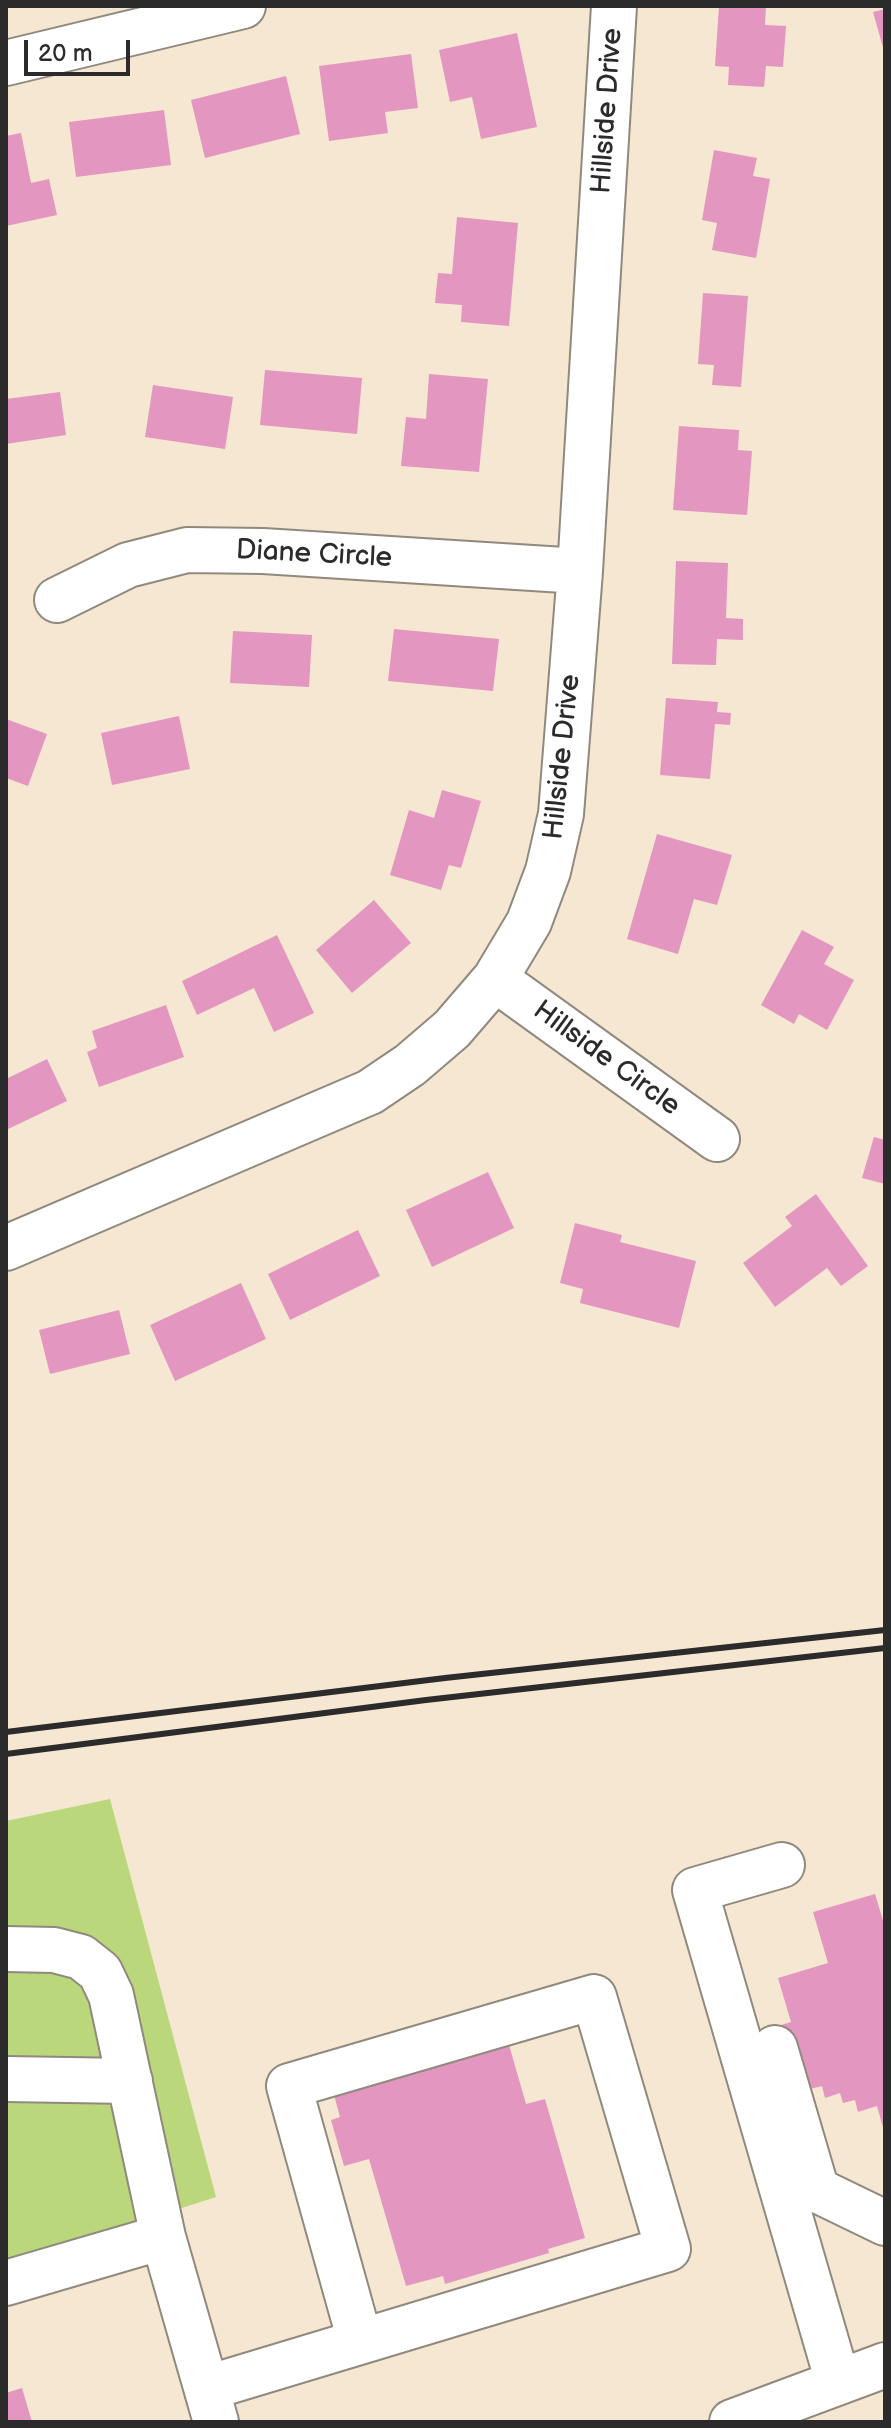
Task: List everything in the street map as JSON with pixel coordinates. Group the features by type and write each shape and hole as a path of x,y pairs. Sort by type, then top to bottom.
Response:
{"street":[{"path":"6,63 243,6"},
{"name":"Hillside Drive","path":"6,1248 370,1092 410,1065 452,1029 495,979 529,922 548,871 561,814 580,571 614,6"},
{"name":"Diane Circle","path":"57,600 128,565 187,550 263,551 580,571"},
{"name":"Hillside Circle","path":"495,979 717,1139"},
{"path":"782,1865 695,1890 838,2382"},
{"path":"6,1949 54,1950 81,1957 100,1972 111,1995 163,2237 212,2405 360,2341 668,2249 594,1997 289,2086 360,2341"},
{"path":"728,2008 772,2038 817,2191"},
{"path":"6,2079 130,2081"},
{"path":"775,2169 885,2223"},
{"path":"6,2283 163,2237"},
{"path":"732,2422 885,2365"}],"green space":[{"path":"110,1799 216,2197 6,2264 6,1821"}],"building":[{"path":"719,6 766,6 765,25 786,26 783,67 766,66 764,87 728,85 729,67 715,66"},
{"path":"885,9 885,51 884,51 873,12"},
{"path":"517,33 537,127 481,139 472,97 450,102 439,50"},
{"path":"411,54 418,108 385,112 388,133 329,141 319,66"},
{"path":"286,76 300,134 205,158 191,100"},
{"path":"164,110 171,165 76,177 69,122"},
{"path":"21,133 31,183 49,179 57,215 6,226 6,136"},
{"path":"714,150 757,158 753,176 770,179 756,258 712,250 717,223 702,220"},
{"path":"457,217 518,223 509,326 461,322 462,305 435,303 438,273 452,274"},
{"path":"703,293 748,296 741,387 712,385 714,365 698,364"},
{"path":"265,370 362,378 357,434 260,425"},
{"path":"429,374 488,379 479,472 401,466 406,417 426,419"},
{"path":"153,385 233,397 225,449 145,437"},
{"path":"60,392 66,435 6,444 6,399"},
{"path":"679,426 739,430 738,450 752,451 747,515 673,510"},
{"path":"676,561 728,563 726,618 743,619 743,640 717,639 716,665 672,664"},
{"path":"394,629 499,639 493,691 388,681"},
{"path":"233,631 312,635 309,687 230,683"},
{"path":"666,698 718,702 717,712 731,713 730,725 715,724 710,779 660,775"},
{"path":"179,716 190,769 112,785 101,733"},
{"path":"6,719 47,734 28,786 6,778"},
{"path":"442,790 481,801 461,868 449,865 441,890 390,875 409,810 434,818"},
{"path":"657,834 732,855 717,905 694,899 678,954 627,939"},
{"path":"374,900 411,943 352,993 316,950"},
{"path":"802,930 834,947 824,964 854,980 827,1030 799,1014 794,1024 761,1005"},
{"path":"277,935 314,1013 274,1032 254,988 197,1015 182,981"},
{"path":"166,1005 184,1057 99,1087 87,1052 97,1048 92,1031"},
{"path":"47,1059 67,1101 6,1130 6,1079"},
{"path":"874,1137 885,1140 885,1184 862,1178"},
{"path":"488,1172 514,1228 432,1267 406,1210"},
{"path":"816,1194 868,1266 841,1286 827,1268 775,1307 743,1263 792,1226 785,1217"},
{"path":"575,1223 622,1235 620,1242 696,1261 679,1328 580,1303 583,1289 560,1283"},
{"path":"358,1230 380,1276 290,1320 268,1274"},
{"path":"241,1283 266,1339 175,1381 150,1325"},
{"path":"119,1310 130,1354 50,1374 39,1330"},
{"path":"875,1894 885,1927 884,2131 877,2106 858,2112 855,2100 843,2103 840,2093 825,2098 822,2086 810,2089 797,2042 761,2052 755,2033 791,2022 778,1978 828,1963 813,1912"},
{"path":"509,2045 526,2104 545,2099 585,2238 548,2249 549,2253 445,2284 443,2276 406,2286 369,2159 344,2166 331,2120 340,2117 334,2095"},
{"path":"22,2388 32,2422 6,2422 6,2393"}],"railway":[{"path":"6,1732 445,1678 885,1630"},
{"path":"6,1754 426,1700 885,1648"}]}
